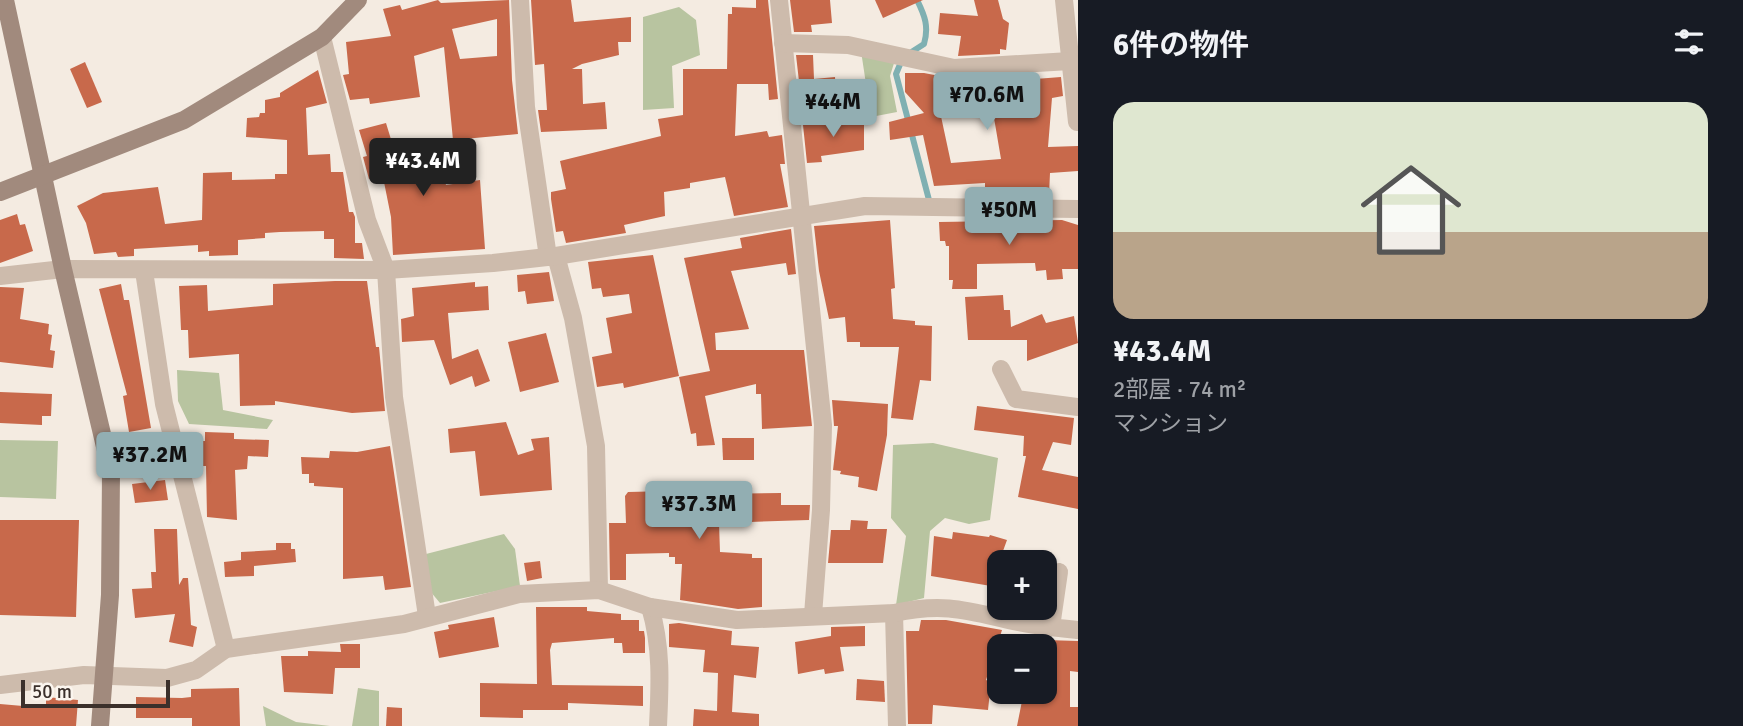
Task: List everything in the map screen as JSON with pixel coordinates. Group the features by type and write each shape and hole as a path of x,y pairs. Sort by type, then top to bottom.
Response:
{"street":[{"path":"5,0 45,175 63,269 111,472 110,595 100,726"},
{"path":"0,192 184,120 322,37 358,0"},
{"path":"520,0 526,107 552,256 573,318 596,446 599,590"},
{"path":"779,0 824,435 813,615"},
{"path":"1064,0 1072,123"},
{"path":"322,37 367,220 386,270 394,397 427,616"},
{"path":"783,44 848,45 954,68 1070,61"},
{"path":"0,276 63,269 386,270 552,256 865,206 1078,209"},
{"path":"144,271 164,404 226,649"},
{"path":"1001,369 1016,399 1078,407"},
{"path":"1051,627 1059,572"},
{"path":"0,685 104,674 167,678 195,670 226,649 404,624 519,594 599,590 650,607 737,620 894,613 918,608 964,608 1020,623 1078,630"},
{"path":"650,607 657,630 661,668 658,726"},
{"path":"894,613 897,726"}],"green space":[{"path":"679,7 696,20 700,55 672,66 674,108 643,110 643,17"},
{"path":"861,51 895,60 890,76 897,112 871,117"},
{"path":"177,370 219,373 223,410 273,420 267,429 189,424 178,401"},
{"path":"0,440 58,441 56,499 0,497"},
{"path":"933,443 998,458 990,520 969,524 945,518 930,531 924,598 896,605 906,536 891,518 893,445"},
{"path":"504,534 515,549 520,586 440,603 430,591 426,554"},
{"path":"358,688 379,691 379,726 352,726"},
{"path":"263,706 296,722 330,726 266,726"}],"building":[{"path":"438,0 441,3 509,0 512,80 518,134 453,140 444,47 414,56 420,97 370,104 369,98 350,100 343,75 349,74 346,42 391,36 383,9 400,5 402,10","holes":["497,19 497,56 460,59 452,29"]},
{"path":"531,0 571,0 574,22 631,17 631,42 618,42 619,55 572,69 582,69 583,104 605,102 607,129 541,132 538,110 547,110 544,64 535,65"},
{"path":"756,0 768,0 778,99 769,100 768,84 737,84 735,136 767,131 769,137 782,135 785,164 780,164 788,207 734,216 725,177 690,183 690,188 664,192 665,216 624,225 626,233 566,243 563,231 556,232 551,199 551,192 566,189 560,161 661,136 658,119 683,115 683,69 727,69 728,14 732,14 732,7 756,8"},
{"path":"790,0 830,0 832,23 811,25 812,32 794,32"},
{"path":"875,0 923,0 883,18"},
{"path":"974,0 998,0 1003,19 1009,23 1006,50 1000,49 1000,54 958,56 961,36 938,34 940,13 978,16"},
{"path":"796,55 813,55 814,79 835,77 836,97 801,99"},
{"path":"85,62 102,102 87,108 70,69"},
{"path":"318,70 327,103 306,108 308,155 330,154 331,172 343,172 349,212 353,212 355,217 355,243 362,243 364,259 334,258 334,239 324,239 324,231 265,233 265,238 238,240 238,255 209,256 209,251 198,252 198,245 134,249 134,256 118,257 116,252 94,254 86,223 77,206 103,193 158,187 165,224 202,220 203,173 232,172 232,180 275,179 275,174 287,174 287,140 246,137 247,118 259,117 260,113 265,113 265,100 280,97 280,93"},
{"path":"905,73 924,73 955,79 998,77 998,82 1061,77 1063,96 1052,98 1048,147 1078,146 1078,171 1050,173 1049,195 985,192 985,183 934,186 923,135 890,140 889,122 924,113 905,92","holes":["939,107 975,107 976,112 993,112 1001,159 951,163"]},
{"path":"836,119 837,125 864,120 864,150 821,156 822,162 807,163 803,125"},
{"path":"386,123 393,146 427,139 432,177 444,176 446,185 480,180 485,249 393,255 391,217 383,177 369,179 363,157 367,156 359,130"},
{"path":"17,214 20,225 25,224 33,251 0,263 0,220"},
{"path":"890,220 895,288 891,289 893,319 932,326 931,381 920,380 913,420 891,418 899,347 860,347 860,342 847,342 845,317 829,319 819,271 814,226"},
{"path":"1062,220 1078,225 1078,269 1062,269 1063,279 1047,280 1046,270 1036,271 1035,263 977,264 977,289 952,289 953,280 949,280 949,246 946,246 945,241 940,241 939,222"},
{"path":"791,229 796,274 788,275 786,263 731,271 749,329 715,333 716,350 804,350 812,426 762,429 761,394 756,394 756,384 705,396 715,445 697,446 696,433 691,434 679,377 710,371 684,258 742,248 740,238"},
{"path":"653,255 679,376 624,388 623,383 597,387 592,357 612,353 606,318 632,313 629,294 603,297 601,288 592,289 588,262"},
{"path":"549,272 554,301 527,304 525,291 518,292 517,275"},
{"path":"367,281 376,347 379,347 385,411 352,413 275,401 275,405 240,406 239,354 189,358 188,330 181,330 179,286 207,285 208,311 273,305 273,284"},
{"path":"475,282 475,287 488,286 489,310 448,313 452,359 478,349 490,381 475,387 472,376 450,385 434,340 402,342 401,319 414,316 412,288"},
{"path":"121,284 124,300 129,300 151,428 129,432 123,396 127,395 99,289"},
{"path":"0,287 24,288 20,319 49,324 48,334 52,335 50,350 55,351 53,368 0,362"},
{"path":"1003,295 1004,310 1010,310 1011,327 1042,314 1046,323 1074,316 1078,343 1027,361 1027,340 968,340 965,297"},
{"path":"546,333 559,382 520,392 508,342"},
{"path":"0,392 52,394 51,416 42,416 42,425 0,423"},
{"path":"832,400 888,404 887,435 877,491 858,487 859,477 833,470 838,426 834,426"},
{"path":"977,406 1074,418 1071,445 1053,442 1042,470 1078,477 1078,509 1018,497 1026,456 1023,456 1024,436 974,430"},
{"path":"506,422 518,455 534,450 531,439 549,437 552,490 480,496 475,451 450,453 448,429"},
{"path":"205,432 234,433 234,439 269,440 268,457 248,456 247,469 235,470 237,520 207,517 206,466 200,466 199,441 205,441"},
{"path":"722,438 754,438 754,460 723,460"},
{"path":"390,446 411,587 385,590 383,576 343,579 343,488 314,486 314,483 309,483 309,474 302,474 301,457 329,458 330,451 357,452"},
{"path":"165,480 168,500 135,503 132,484"},
{"path":"711,490 711,494 781,493 781,505 810,505 809,520 719,523 720,552 752,554 752,558 762,558 762,607 738,609 680,600 682,564 675,564 675,557 669,557 669,553 626,554 626,580 610,580 609,523 626,523 625,496 628,492"},
{"path":"0,520 79,520 76,617 0,615"},
{"path":"851,520 868,521 867,529 887,529 883,563 828,563 831,530 850,530"},
{"path":"154,529 177,529 179,585 183,578 188,578 191,625 197,627 193,647 169,642 175,614 135,618 132,589 152,588 151,572 156,572"},
{"path":"953,532 990,535 1007,540 1003,550 987,550 987,585 931,576 934,536 952,539"},
{"path":"276,543 291,543 291,549 295,549 296,562 254,566 254,576 225,577 224,562 241,560 241,552 276,550"},
{"path":"540,561 542,578 527,581 524,563"},
{"path":"536,607 587,607 587,611 621,614 621,620 639,620 639,631 644,631 645,653 623,653 622,643 614,643 614,638 552,643 550,650 552,685 643,686 643,706 568,703 568,710 523,710 523,718 480,717 480,683 537,684"},
{"path":"494,617 499,647 439,658 434,632 449,629 448,625"},
{"path":"921,620 946,620 1002,630 1001,634 987,634 988,710 933,705 932,724 908,724 906,631 919,631"},
{"path":"669,624 732,631 731,645 759,647 756,678 734,675 732,712 759,714 759,726 693,726 694,709 717,711 718,673 703,672 705,650 669,647"},
{"path":"865,626 865,646 840,647 844,671 825,674 824,669 798,674 795,642 831,636 831,627"},
{"path":"1057,640 1078,641 1078,672 1070,671 1070,707 1078,707 1078,726 1017,726 1021,704 1057,704"},
{"path":"340,644 360,644 360,668 335,668 333,694 284,692 281,656 308,656 308,651 341,652"},
{"path":"857,679 884,681 885,702 856,700"},
{"path":"239,688 240,726 192,726 192,718 136,718 136,697 182,698 191,697 191,689"},
{"path":"46,697 78,700 76,726 0,726 0,704 46,708"},
{"path":"387,707 402,708 402,726 386,726"}],"waterway":[{"path":"910,53 924,44 926,32 917,0"},
{"path":"901,62 896,74 929,200"}]}
